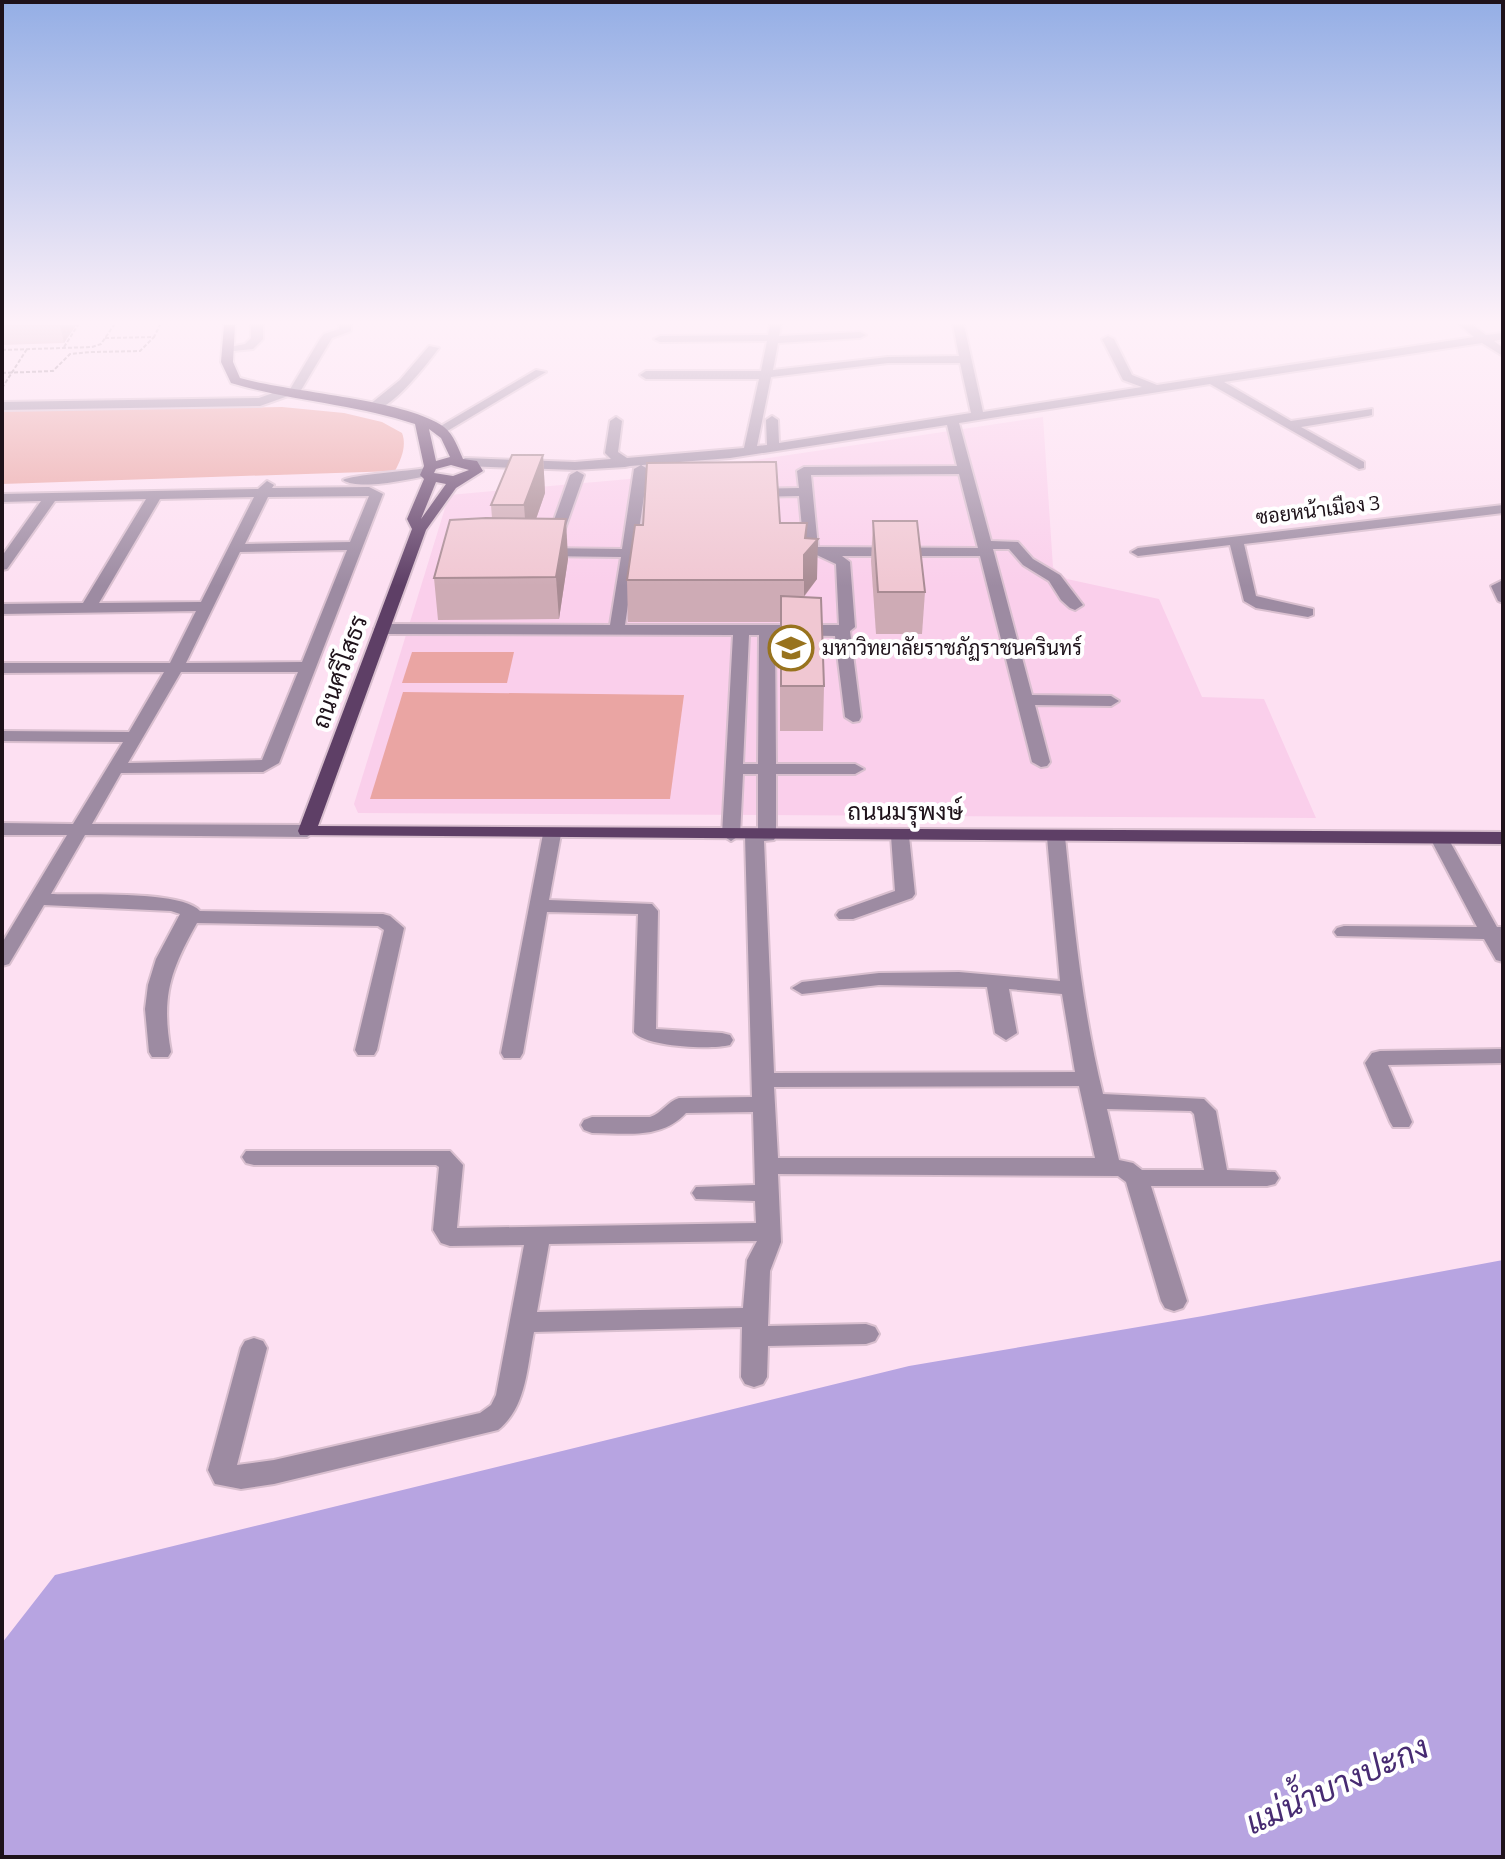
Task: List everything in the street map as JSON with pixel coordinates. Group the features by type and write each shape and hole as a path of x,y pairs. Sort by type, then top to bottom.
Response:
{"main road":[{"path":"387,412 440,430 462,462"},
{"path":"421,421 429,472"},
{"path":"462,462 476,467 473,474 462,478 429,472 462,462"},
{"name":"ถนนศรีโสธร","path":"419,529 414,519 429,472"},
{"name":"ถนนศรีโสธร","path":"307,831 419,529 430,519 448,488 462,478"},
{"name":"ถนนมรุพงษ์","path":"307,831 1503,838"}],"street":[{"path":"440,430 471,412"},
{"path":"750,451 758,412"},
{"path":"977,412 978,416"},
{"path":"462,462 533,466 625,463 730,454 1006,412"},
{"path":"1266,412 1359,465"},
{"path":"1289,425 1368,412"},
{"path":"772,420 773,447"},
{"path":"952,420 1041,762"},
{"path":"616,421 611,453 625,463"},
{"path":"462,478 577,475 641,469 730,454"},
{"path":"617,630 641,469"},
{"path":"382,629 842,630 847,627 843,562 811,549 803,472 965,470"},
{"path":"2,498 155,495 395,478 429,472"},
{"path":"555,537 577,475"},
{"path":"2,960 175,668 265,488"},
{"path":"2,491 265,488 373,492 377,498 273,759 263,767 116,768"},
{"path":"742,494 805,492"},
{"path":"88,608 155,495"},
{"path":"2,566 51,497"},
{"name":"ซอยหน้าเมือง 3","path":"1138,552 1503,509"},
{"path":"1236,540 1249,598 1256,603 1308,612"},
{"path":"814,552 986,549 1013,545 1028,562 1055,578 1075,605"},
{"path":"235,548 358,546"},
{"path":"524,552 629,553"},
{"path":"1503,584 1498,586 1503,598"},
{"path":"2,609 206,606"},
{"path":"842,630 853,717"},
{"path":"741,631 734,769 751,835 769,1242 757,1271 754,1377"},
{"path":"751,835 767,769 767,631"},
{"path":"2,668 310,667"},
{"path":"1025,700 1111,701"},
{"path":"2,736 135,737"},
{"path":"734,769 855,769"},
{"path":"2,829 307,831"},
{"path":"512,1053 552,834"},
{"path":"846,915 905,894 900,836"},
{"path":"1056,837 1072,988 1089,1090 1109,1166"},
{"path":"1439,838 1497,933 1503,956"},
{"path":"37,899 173,905 190,911 190,917 172,946 153,1000 160,1052"},
{"path":"538,906 645,908 648,911 645,1032 651,1036 722,1040"},
{"path":"190,917 383,920 391,923 394,928 366,1050"},
{"path":"1344,932 1497,933"},
{"path":"802,988 845,986 879,979 959,978 1072,988"},
{"path":"997,982 1006,1033"},
{"path":"1401,1122 1376,1063 1380,1058 1503,1056"},
{"path":"763,1080 1089,1090 1196,1104 1205,1111 1217,1178"},
{"path":"592,1125 652,1125 666,1120 679,1106 764,1104"},
{"path":"254,1157 442,1157 451,1165 445,1230 450,1237 768,1232"},
{"path":"766,1166 1109,1166 1125,1169 1137,1178 1174,1301"},
{"path":"1137,1178 1267,1178"},
{"path":"704,1193 767,1193"},
{"path":"254,1348 222,1470 225,1476 274,1472 488,1422 501,1412 509,1395 538,1237"},
{"path":"522,1322 756,1326 866,1334"}],"shaded area":[{"path":"2,412 331,412 382,422 402,433 403,438 404,448 395,471 2,484"},
{"name":"มหาวิทยาลัยราชภัฏราชนครินทร์","path":"1043,417 1053,567 1067,579 1159,599 1202,697 1264,699 1316,818 358,813 354,804 449,495 629,479"},
{"path":"412,652 514,652 507,683 402,683"},
{"path":"403,692 684,695 670,799 370,799"}],"water":[{"name":"แม่น้ำบางปะกง","path":"1503,1260 1503,1857 2,1857 2,1643 55,1575 909,1366 1203,1316"}],"building":[{"path":"512,455 543,455 524,505 491,505"},
{"path":"776,462 780,523 807,523 805,538 818,539 804,555 804,580 627,580 635,525 643,525 647,463"},
{"path":"566,519 556,577 434,578 450,520"},
{"path":"873,521 917,521 925,592 878,592"},
{"path":"781,596 821,598 824,686 781,686"}],"place":[{"name":"มหาวิทยาลัยราชภัฏราชนครินทร์","path":"791,648"}]}
